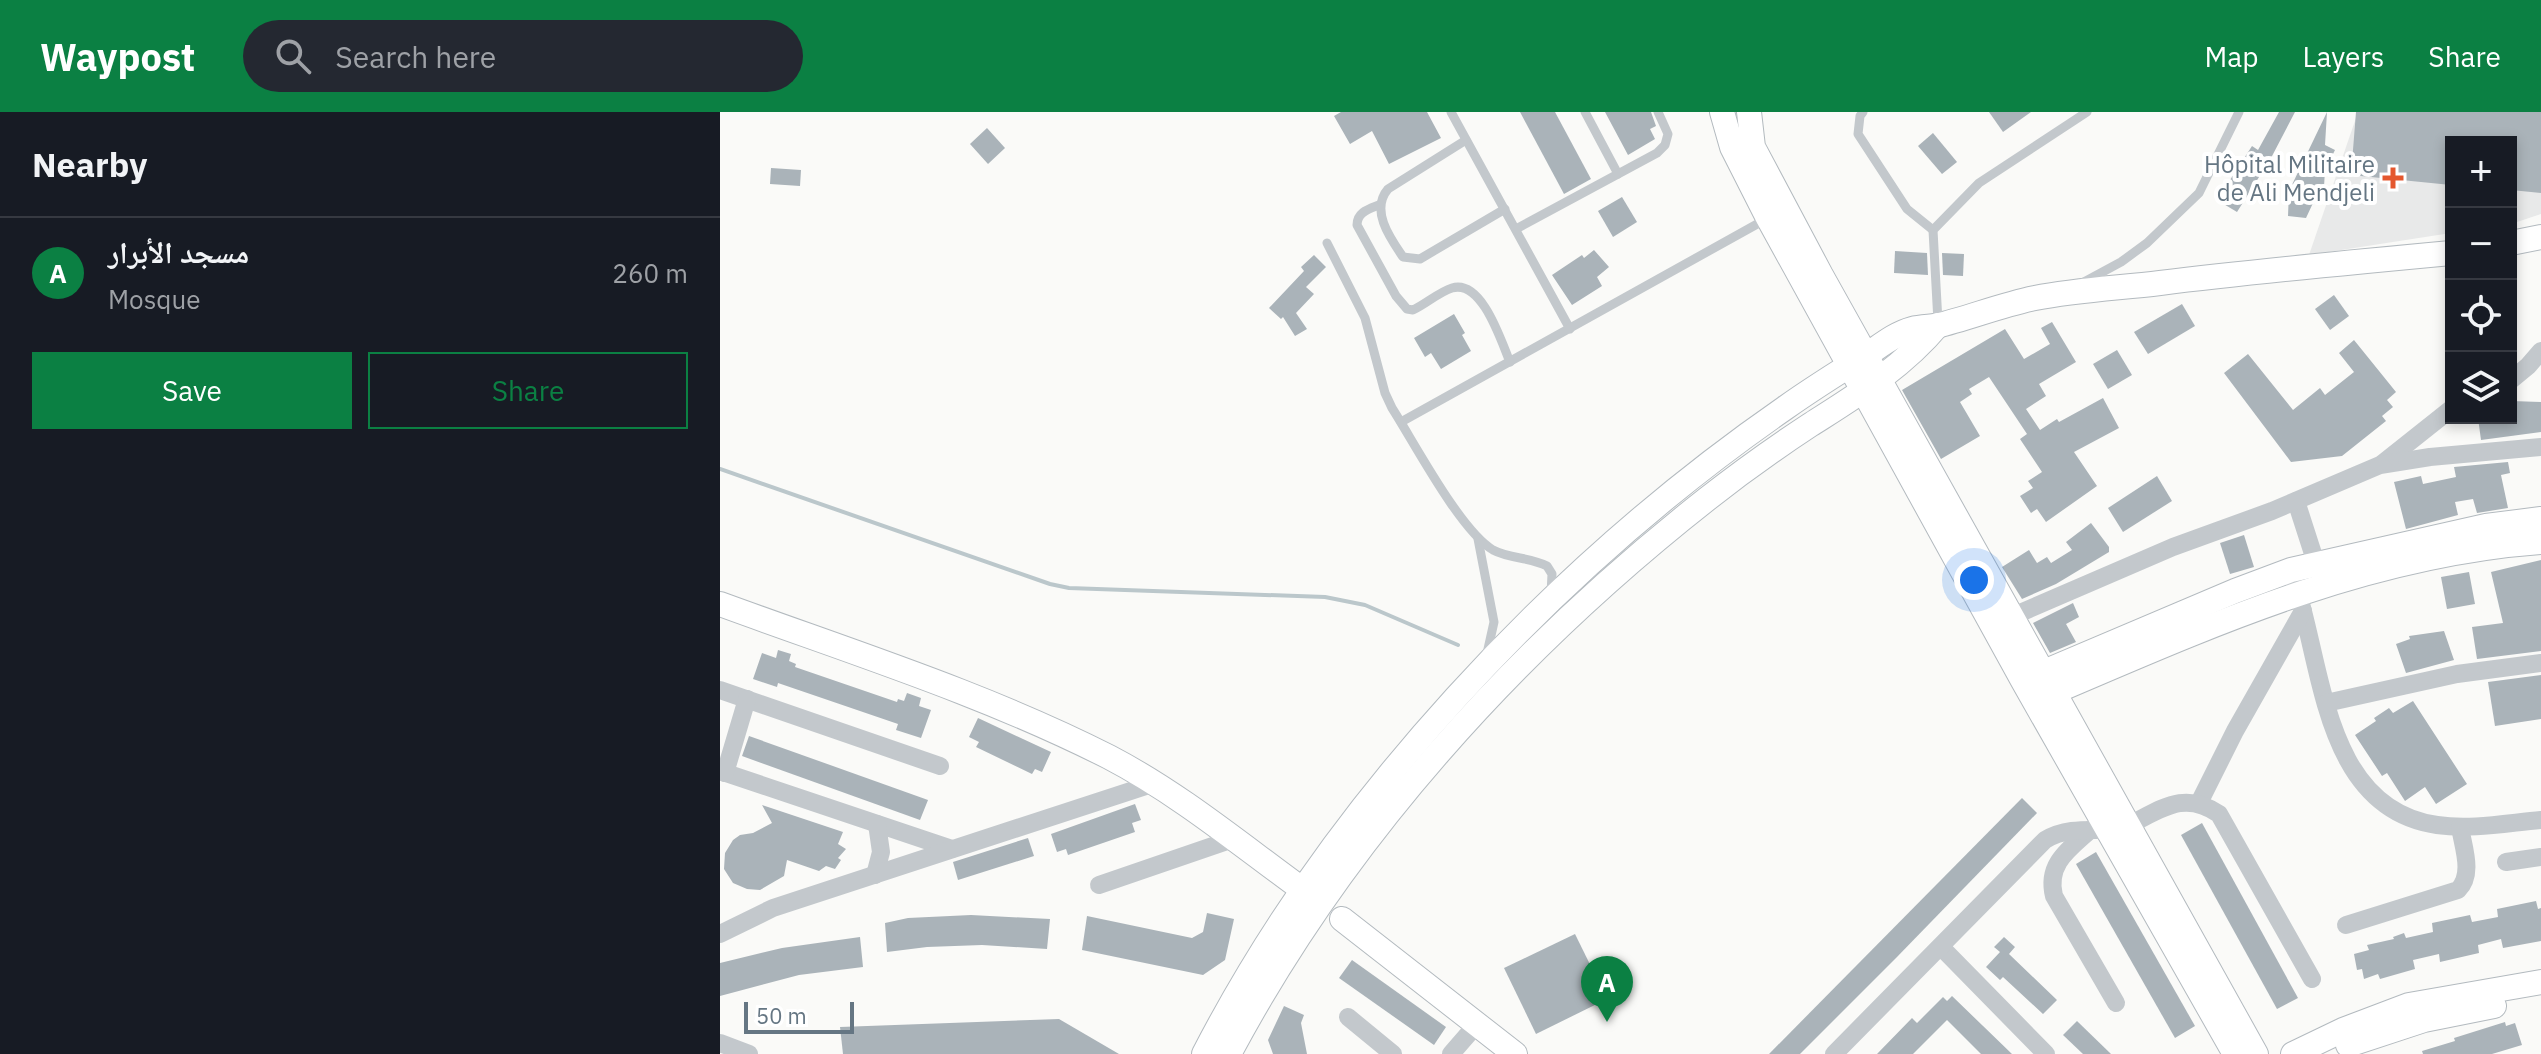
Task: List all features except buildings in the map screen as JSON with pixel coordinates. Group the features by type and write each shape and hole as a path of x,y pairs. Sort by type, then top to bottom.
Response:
{"main road":[{"path":"1722,112 1732,147 1768,218 1858,359 2038,686 2109,828 2235,1054"},
{"path":"1749,112 1753,147 1821,275 1858,359"},
{"path":"2517,242 2541,237"},
{"path":"1204,1054 1257,960 1302,890 1358,813 1484,669 1621,537 1771,418 1858,359 1910,330 1938,325 2003,305 2062,294 2281,268 2445,254"},
{"path":"1229,1054 1322,904 1377,828 1500,685 1566,619 1636,556 1709,497 1910,356 1938,325"},
{"path":"1872,385 2013,616 2038,686"},
{"path":"2298,591 2316,563 2486,526 2541,519"},
{"path":"2038,686 2173,641 2298,591 2447,555 2541,542"},
{"path":"720,604 962,691 1098,752 1152,784 1322,904"},
{"path":"2109,828 2256,1054"},
{"path":"1342,919 1515,1054"},
{"path":"2293,1054 2343,1030 2409,1005 2541,982"},
{"path":"2327,1054 2356,1041 2424,1020 2541,997"}],"street":[{"path":"2517,375 2541,351"},
{"path":"2380,465 2445,414"},
{"path":"2013,616 2173,547 2296,501 2380,465 2541,447"},
{"path":"2296,501 2316,563"},
{"path":"2298,591 2335,735 2353,769 2371,792 2396,812 2415,821 2460,827 2541,820"},
{"path":"2199,803 2298,591"},
{"path":"2326,703 2457,674 2541,663"},
{"path":"720,690 940,766"},
{"path":"747,699 722,772 952,849"},
{"path":"720,934 773,908 1152,784"},
{"path":"2116,1003 2054,896 2051,876 2059,858 2109,828 2175,803 2199,803 2219,814 2312,979"},
{"path":"875,875 881,852 877,824"},
{"path":"2346,925 2458,890 2464,884 2467,869 2460,827"},
{"path":"1834,1054 2045,840 2069,830 2109,828"},
{"path":"1099,885 1233,839"},
{"path":"2506,862 2541,857"},
{"path":"1322,904 1342,919"},
{"path":"1941,947 2042,1053"},
{"path":"1348,1017 1393,1054"},
{"path":"1451,1054 1477,1024"},
{"path":"720,1043 749,1054"}],"lane":[{"path":"1451,112 1570,329"},
{"path":"1585,112 1618,174"},
{"path":"1516,229 1657,153 1665,145 1668,134 1658,112"},
{"path":"1863,112 1858,134 1907,209 1933,230"},
{"path":"1938,325 1933,230 1979,183 2087,112"},
{"path":"2062,294 2134,253 2199,193 2239,112"},
{"path":"1466,140 1388,189 1381,197 1379,205 1395,245 1403,257 1420,259 1505,209"},
{"path":"1379,205 1361,213 1357,225 1401,303 1413,310 1452,288 1466,287 1489,314 1510,362"},
{"path":"1401,422 1768,218"},
{"path":"1327,243 1365,318 1385,393 1401,422 1478,539 1507,556 1547,566 1552,574 1551,602"},
{"path":"1478,539 1494,622 1484,669"}],"shaded area":[{"name":"Hôpital Militaire de Ali Mendjeli","path":"2358,112 2541,112 2541,214 2517,222 2517,136 2445,136 2445,234 2309,255"}],"waterway":[{"path":"720,469 1050,584 1069,588 1325,597 1365,605 1458,645"}],"place":[{"name":"Hôpital Militaire de Ali Mendjeli","path":"2393,178"},
{"name":"مسجد الأبرار","path":"1607,1022"}]}
